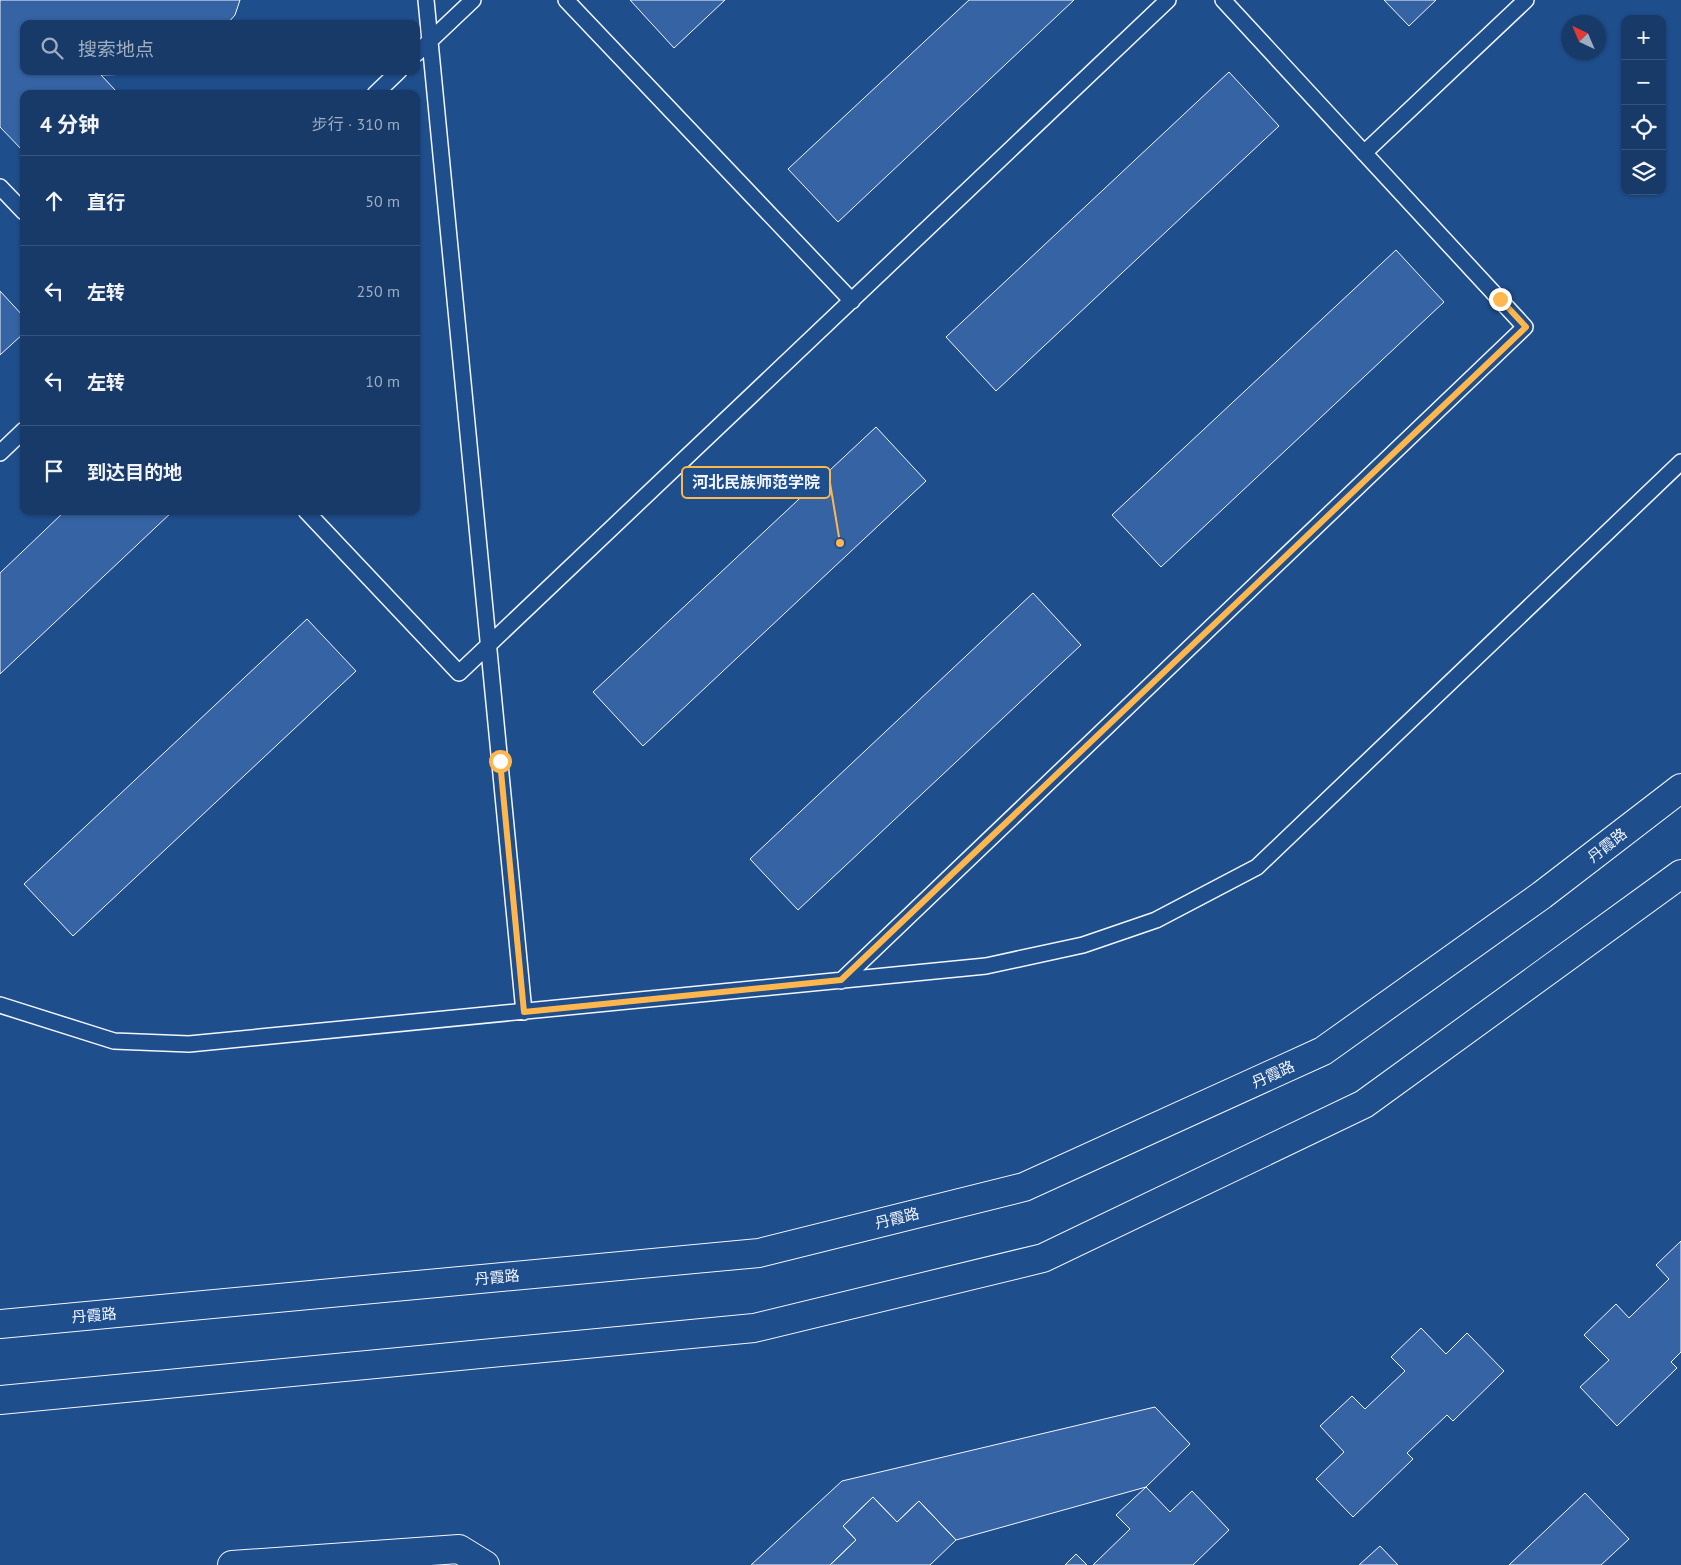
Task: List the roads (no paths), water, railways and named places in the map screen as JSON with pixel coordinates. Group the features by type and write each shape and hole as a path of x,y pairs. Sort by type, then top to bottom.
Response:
{"main road":[{"name":"丹霞路","path":"0,1324 759,1253 1024,1187 1323,1051 1542,895 1681,788"},
{"path":"0,1400 754,1328 1043,1258 1364,1104 1681,874"},
{"path":"232,1565 459,1549 485,1565"}],"lane":[{"path":"426,0 524,1012"},
{"path":"420,50 473,0"},
{"path":"566,0 852,300"},
{"path":"310,515 459,673 1168,0"},
{"path":"841,980 1526,327 1224,0"},
{"path":"1364,153 1526,0"},
{"path":"379,90 395,75"},
{"path":"0,187 20,208"},
{"path":"0,453 20,434"},
{"path":"0,1005 114,1041 190,1044 986,966 1083,945 1156,920 1257,867 1681,462"}],"place":[{"name":"河北民族师范学院","path":"840,543"}]}
